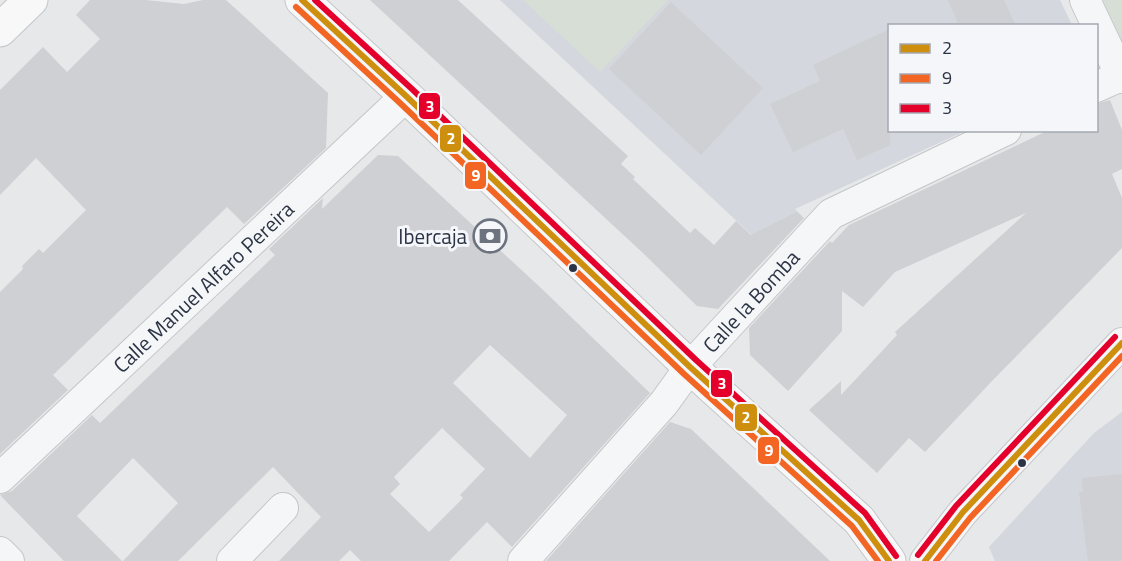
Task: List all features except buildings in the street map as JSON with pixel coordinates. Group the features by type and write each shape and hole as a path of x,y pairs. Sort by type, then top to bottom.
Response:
{"street":[{"path":"0,30 31,0"},
{"path":"302,0 690,367 858,520 889,561"},
{"path":"1085,0 1093,24"},
{"path":"1098,37 1113,80"},
{"name":"Calle Manuel Alfaro Pereira","path":"0,478 406,96"},
{"name":"Calle la Bomba","path":"523,561 664,403 690,367 831,214 1002,132"},
{"path":"925,561 963,512 1122,343"},
{"path":"232,561 283,508"},
{"path":"0,552 9,561"}],"shaded area":[{"path":"500,0 1060,0 1072,24 888,24 888,132 963,132 795,209 802,216 770,252"},
{"path":"523,0 668,0 600,72"},
{"path":"1103,0 1122,0 1122,41"},
{"path":"1122,412 1122,561 995,561 989,547 1094,433"}],"transit line":[{"name":"2","path":"302,0 690,367 859,520 889,561"},
{"name":"3","path":"315,0 412,89 696,360 865,513 896,556"},
{"name":"9","path":"296,7 684,374 852,526 878,561"},
{"name":"3","path":"918,555 956,506 1115,337"},
{"name":"2","path":"925,561 963,512 1122,343"},
{"name":"9","path":"936,561 970,518 1122,356"}],"place":[{"name":"Ibercaja","path":"490,236"}]}
